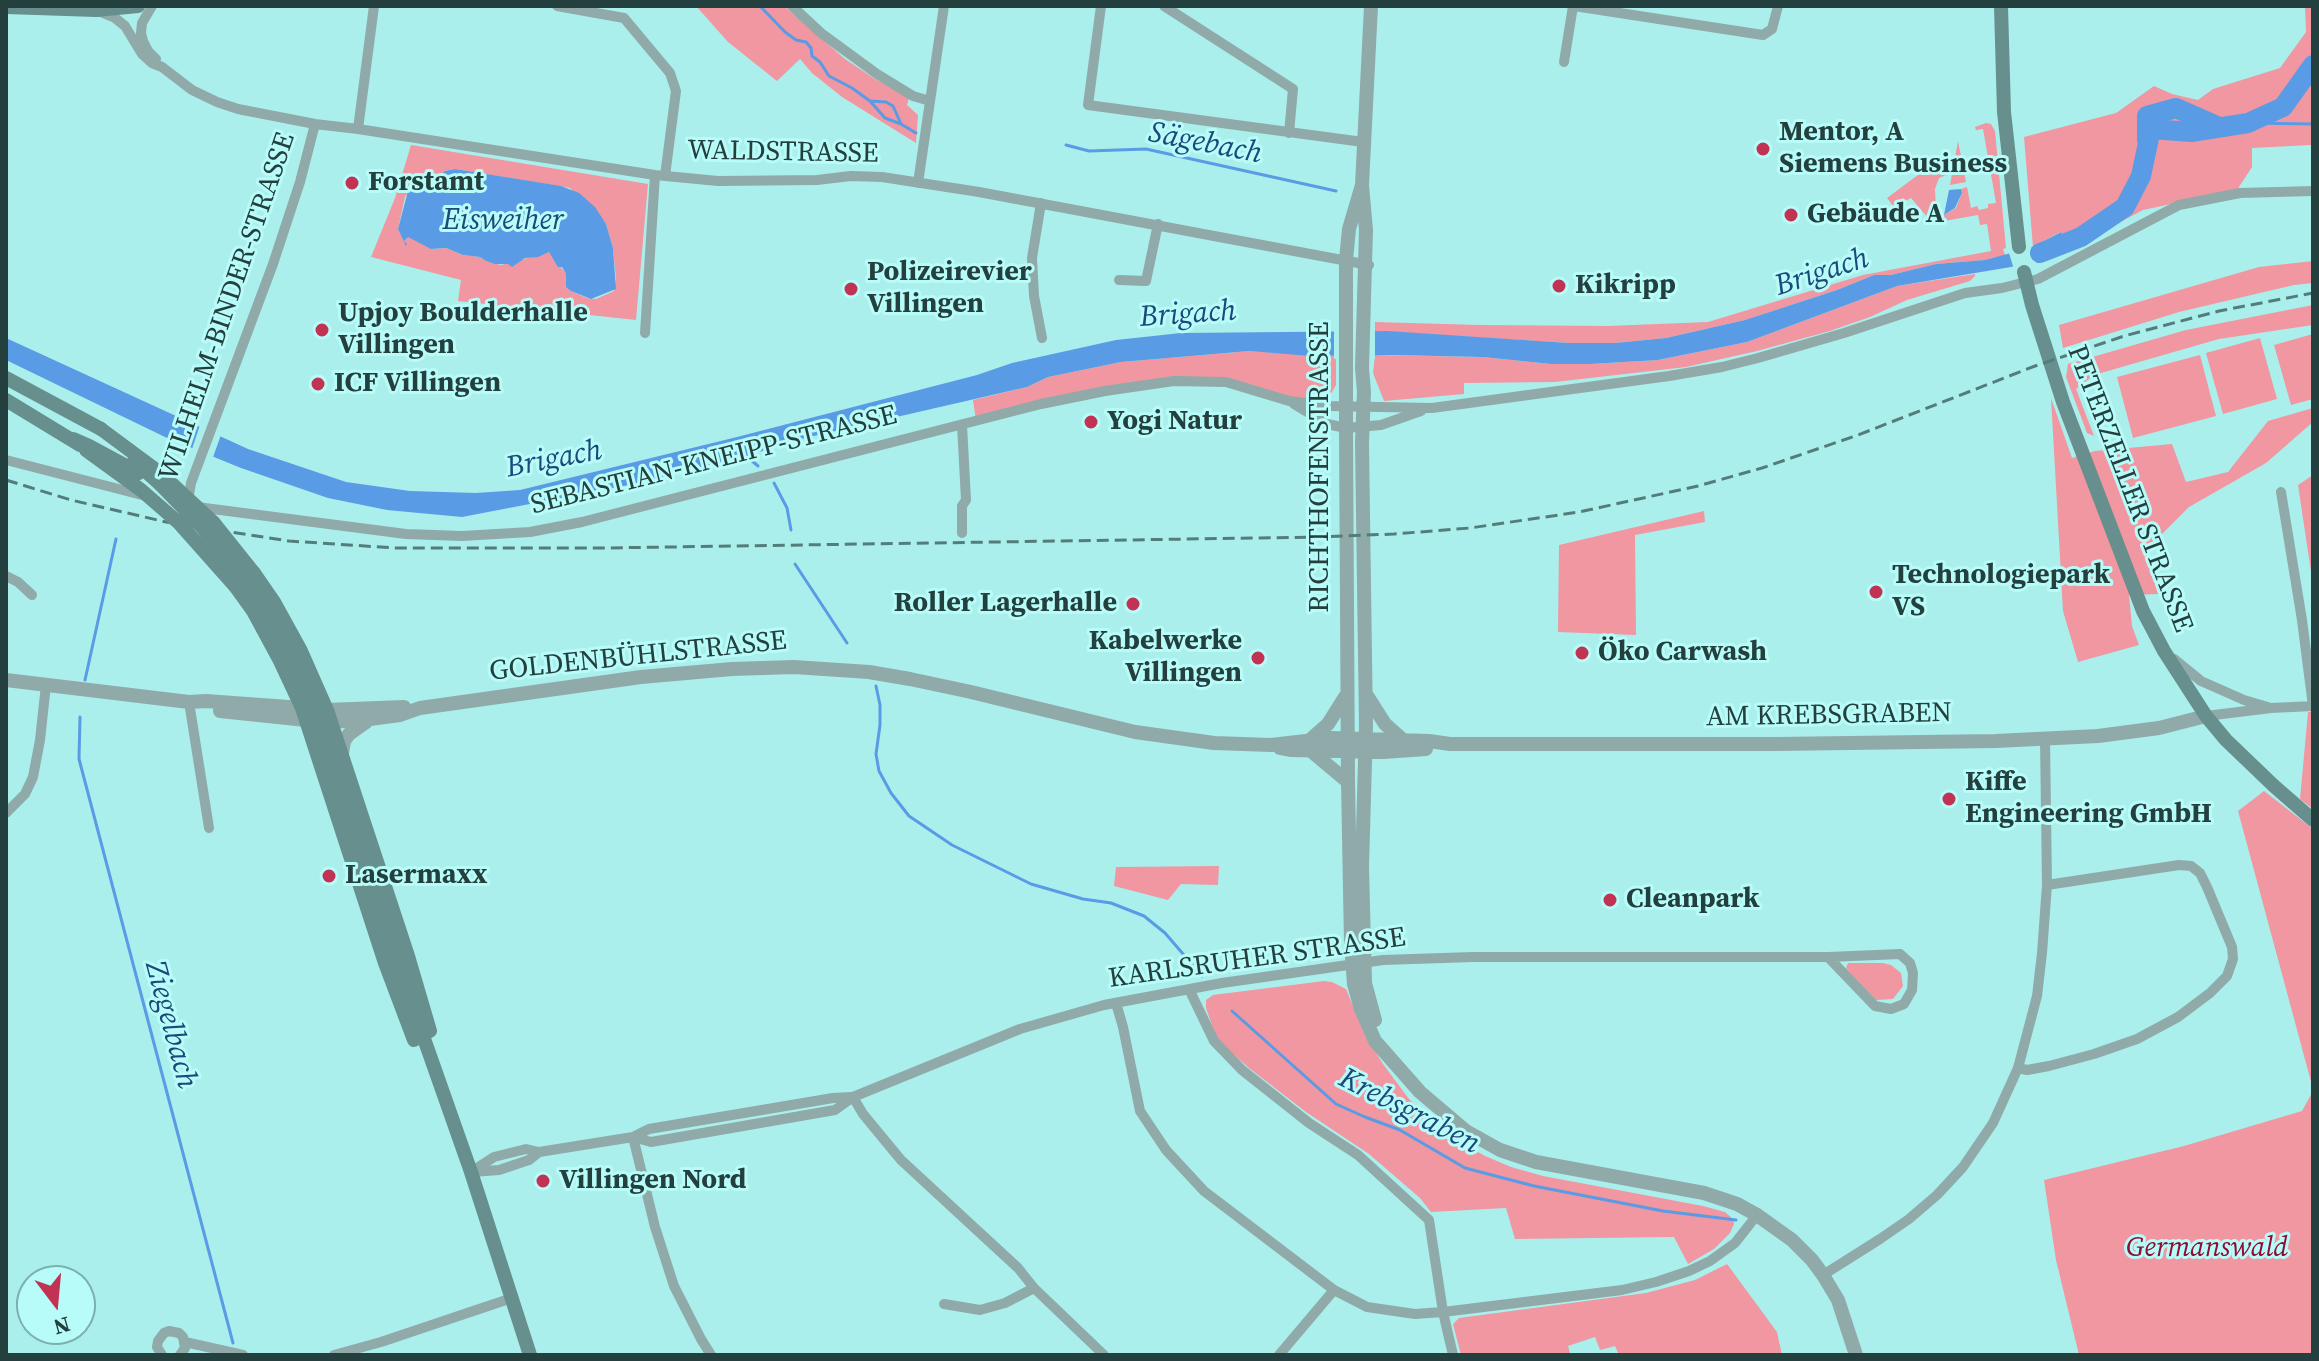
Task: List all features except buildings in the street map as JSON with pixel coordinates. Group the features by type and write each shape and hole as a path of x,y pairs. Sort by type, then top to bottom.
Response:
{"main road":[{"path":"6,7 96,10 138,6"},
{"path":"2001,6 2004,112 2019,247"},
{"name":"PETERZELLER STRASSE","path":"2025,277 2063,402 2143,611 2164,651 2206,716 2254,768 2313,820"},
{"path":"6,378 81,419 94,440 141,490 179,523 253,611 304,714 385,963 417,1048 430,1058"},
{"path":"6,400 73,439 94,440 159,472 214,523 274,602 301,651 342,753 426,1015 434,1044 430,1058"},
{"path":"94,440 142,467 201,526 260,602 287,651 316,716 530,1355"}],"street":[{"name":"WALDSTRASSE","path":"152,6 142,23 141,33 148,51 162,67"},
{"path":"358,129 374,6"},
{"path":"557,6 624,18 670,73 676,91 660,175 645,333"},
{"path":"792,6 821,33 877,74 913,96 930,101"},
{"path":"918,183 944,6"},
{"path":"1101,6 1088,105 1363,142"},
{"path":"1164,6 1293,89 1289,133"},
{"name":"RICHTHOFENSTRASSE","path":"1358,963 1366,694 1362,316 1368,264 1362,185 1371,6"},
{"path":"1564,62 1573,6 1763,35 1772,29 1778,6"},
{"name":"WALDSTRASSE","path":"96,10 125,26 142,54 192,90 238,109 315,124 660,175 718,181 882,177 1041,203 1368,264"},
{"name":"WILHELM-BINDER-STRASSE","path":"187,506 198,466 273,264 315,124"},
{"name":"RICHTHOFENSTRASSE","path":"1358,963 1348,782 1346,260 1349,229 1362,185"},
{"name":"SEBASTIAN-KNEIPP-STRASSE","path":"6,460 187,506 406,534 462,536 530,532 582,522 1041,404 1174,381 1226,382 1289,401 1346,407 1432,408 1722,367 1844,333 1965,293 2052,273 2179,205 2240,193 2313,191"},
{"path":"1041,203 1032,258 1034,296 1042,338"},
{"path":"1119,280 1146,281 1158,224"},
{"name":"SEBASTIAN-KNEIPP-STRASSE","path":"1289,401 1327,424 1346,428 1381,425 1432,408"},
{"path":"962,425 966,500 962,506 962,533"},
{"path":"2206,716 2313,706 2281,492"},
{"path":"6,576 32,595"},
{"path":"2164,651 2201,681 2271,708"},
{"name":"GOLDENBÜHLSTRASSE","path":"329,716 370,719 400,715 420,708 641,677 716,670 794,667 869,672 954,689"},
{"path":"261,705 282,693 287,679"},
{"path":"6,680 189,702 261,705 304,714"},
{"path":"6,813 25,794 33,777 46,685"},
{"name":"AM KREBSGRABEN","path":"954,689 1135,732 1214,743 1430,748 1450,744"},
{"path":"1347,693 1311,745 1348,782"},
{"path":"1366,694 1385,724 1403,740"},
{"path":"189,702 205,709 304,714"},
{"path":"189,702 209,828"},
{"name":"GOLDENBÜHLSTRASSE","path":"329,716 399,706 420,708"},
{"name":"AM KREBSGRABEN","path":"1365,746 1403,740 1450,744 1776,744 2045,739 2159,728 2206,716"},
{"path":"342,753 349,734 370,719"},
{"path":"1823,1275 1909,1219 1937,1195 1963,1167 1993,1123 2018,1068 2037,996 2047,885 2045,739"},
{"path":"2018,1068 2027,1070 2049,1066 2137,1039 2178,1017 2210,993 2227,976 2233,959 2232,947 2207,887 2200,873 2191,866 2179,865 2047,885"},
{"name":"KARLSRUHER STRASSE","path":"471,1172 499,1170 529,1160 539,1152 633,1137 649,1129 853,1097 1020,1029 1116,1003 1222,983 1358,963 1473,957 1828,957 1900,954 1906,957 1913,973 1912,990 1904,1004 1891,1009 1875,1006 1828,957"},
{"path":"1358,963 1371,1009 1389,1054 1420,1092 1466,1131 1500,1150 1536,1162 1704,1193 1737,1204 1757,1215 1792,1240 1823,1275 1838,1300 1856,1355"},
{"path":"1189,989 1214,1041 1242,1070 1309,1123 1358,1155 1429,1220 1453,1355"},
{"path":"1116,1003 1140,1111 1166,1150 1204,1191 1334,1290 1367,1307 1415,1314 1443,1312 1622,1290 1656,1282 1710,1261 1735,1243 1757,1215"},
{"path":"853,1097 901,1160 1018,1268 1034,1288 1104,1355"},
{"path":"633,1137 655,1227 674,1286 711,1355"},
{"path":"944,1304 980,1310 1005,1303 1034,1288"},
{"path":"1279,1355 1334,1290"},
{"path":"334,1355 512,1298"},
{"path":"162,1355 157,1347 158,1341 169,1331 179,1333 185,1342 180,1355"},
{"path":"185,1342 243,1355"}],"green space":[{"path":"696,6 784,6 845,59 909,98 907,105 918,115 916,143 842,97 800,59 777,81 728,42"},
{"path":"2305,6 2313,6 2311,145 2252,148 2252,167 2237,190 2143,210 2066,251 2060,232 2033,247 2024,137 2116,113 2154,86 2198,100 2213,89 2280,68 2306,32"},
{"path":"1991,124 1995,131 2005,255 1936,264 1891,275 1874,275 1745,320 1666,338 1569,343 1375,331 1375,322 1608,326 1708,322 1863,275 1991,251 1987,224 1980,225 1978,215 1944,221 1943,218 1956,208 1961,189 1967,187 1971,208 1977,206 1979,210 1996,203 1983,129 1976,130 1975,127"},
{"path":"1958,141 1966,182 1950,185"},
{"path":"411,145 648,184 636,320 458,301 461,280 371,257 395,198","holes":["455,169 570,188 606,224 613,248 614,291 596,299 571,291 566,285 566,274 550,252 501,265 446,248 434,249 408,236 404,241 398,229 405,197 413,186 445,171"]},
{"path":"1942,157 1949,158 1946,175 1939,178 1935,189 1936,213 1928,218 1911,198 1894,207 1887,198"},
{"path":"2313,261 2313,283 2179,312 2063,348 2059,325 2259,267"},
{"path":"1975,274 1970,281 1907,300 1830,331 1686,367 1555,382 1464,383 1464,394 1384,401 1373,373 1375,355 1483,357 1551,364 1658,360 1747,342 1897,286"},
{"path":"2313,305 2313,325 2219,339 2094,375 2076,389 2094,436 2087,433 2066,377 2068,364 2186,330"},
{"path":"2313,334 2313,399 2291,405 2274,345"},
{"path":"2260,338 2277,399 2223,414 2206,353"},
{"path":"1249,351 1336,356 1336,385 1329,397 1289,401 1226,382 1174,381 976,421 973,400 1027,387 1048,377 1121,362"},
{"path":"2200,355 2216,416 2133,438 2117,377"},
{"path":"2051,398 2072,458 2095,451 2172,444 2186,482 2228,472 2268,421 2313,408 2313,422 2266,463 2189,507 2146,550 2158,594 2129,595 2132,626 2139,645 2078,662 2063,611"},
{"path":"2313,475 2313,585 2298,485"},
{"path":"1704,511 1705,522 1635,535 1636,635 1558,632 1559,545"},
{"path":"2308,712 2313,712 2313,809 2300,799"},
{"path":"2264,791 2313,829 2313,1089 2238,811"},
{"path":"1219,866 1218,885 1181,884 1168,900 1114,886 1116,867"},
{"path":"1848,963 1891,965 1901,973 1903,986 1893,999 1876,1000 1846,968"},
{"path":"1324,981 1346,989 1365,1035 1409,1099 1460,1142 1511,1167 1543,1176 1725,1212 1733,1219 1730,1233 1714,1249 1688,1264 1674,1237 1515,1239 1506,1208 1431,1212 1420,1198 1369,1154 1306,1112 1217,1040 1206,1008 1206,1000 1213,995"},
{"name":"Germanswald","path":"2313,1091 2313,1355 2079,1355 2056,1260 2044,1180 2184,1146 2302,1111"},
{"path":"1727,1264 1777,1332 1782,1355 1619,1355 1615,1346 1600,1350 1595,1337 1568,1346 1570,1353 1563,1355 1461,1355 1453,1324 1459,1318 1646,1293 1695,1280"}],"water":[{"name":"Eisweiher","path":"455,169 561,186 579,193 595,207 606,224 613,248 616,289 591,299 571,291 566,287 566,274 549,252 525,258 512,267 446,248 431,249 408,237 404,241 406,246 398,229 408,191 431,177"},
{"path":"1961,189 1955,208 1944,215 1949,190"},
{"path":"2061,232 2066,251 2041,262 1897,286 1747,342 1658,360 1551,364 1483,357 1311,356 1249,351 1121,362 1048,377 1027,387 805,438 634,484 462,517 387,510 328,498 165,437 6,360 6,338 248,449 346,482 410,491 476,493 520,490 737,437 977,375 1012,363 1116,340 1181,333 1387,331 1569,343 1666,338 1745,320 1874,275 1891,275 1936,264 1985,260 2033,247"}],"pier":[{"path":"2030,244 2038,266 2010,272 2013,266 2008,250"},
{"path":"1375,327 1375,359 1334,359 1334,328"},
{"path":"201,422 222,432 212,460 191,452"}],"waterway":[{"name":"Sägebach","path":"760,6 785,32 796,40 806,42 812,56 829,76 870,101 885,118 916,133"},
{"name":"Brigach","path":"2040,253 2081,237 2125,207 2141,176 2151,129 2191,132 2248,123 2283,107 2313,65"},
{"name":"Sägebach","path":"870,101 886,102 893,106 901,124"},
{"path":"2147,140 2147,116 2176,108 2219,127"},
{"path":"2248,123 2313,124"},
{"name":"Sägebach","path":"1066,145 1089,151 1146,149 1336,191"},
{"name":"Krebsgraben","path":"745,455 758,466"},
{"name":"Krebsgraben","path":"774,483 787,508 791,530"},
{"name":"Ziegelbach","path":"85,680 116,539"},
{"name":"Krebsgraben","path":"795,564 847,643"},
{"name":"Krebsgraben","path":"876,686 880,705 876,754 879,771 909,816 952,845 1031,884 1083,899 1111,903 1144,916 1165,933 1202,976"},
{"name":"Ziegelbach","path":"80,717 79,759 233,1343"},
{"name":"Krebsgraben","path":"1232,1011 1336,1104 1400,1130 1465,1168 1534,1186 1663,1211 1736,1220"}],"railway":[{"path":"6,480 71,500 166,522 289,541 395,548 604,548 1320,537 1470,528 1579,512 1698,486 1858,435 2035,366 2124,336 2219,311 2313,293"}],"place":[{"name":"Mentor, A Siemens Business","path":"1763,149"},
{"name":"Forstamt","path":"352,183"},
{"name":"Gebäude A","path":"1791,215"},
{"name":"Kikripp","path":"1559,286"},
{"name":"Polizeirevier Villingen","path":"851,289"},
{"name":"Upjoy Boulderhalle Villingen","path":"322,330"},
{"name":"ICF Villingen","path":"318,384"},
{"name":"Yogi Natur","path":"1091,422"},
{"name":"Technologiepark VS","path":"1876,592"},
{"name":"Roller Lagerhalle","path":"1133,604"},
{"name":"Öko Carwash","path":"1582,653"},
{"name":"Kabelwerke Villingen","path":"1258,658"},
{"name":"Kiffe Engineering GmbH","path":"1949,799"},
{"name":"Lasermaxx","path":"329,876"},
{"name":"Cleanpark","path":"1610,900"},
{"name":"Villingen Nord","path":"543,1181"}]}
